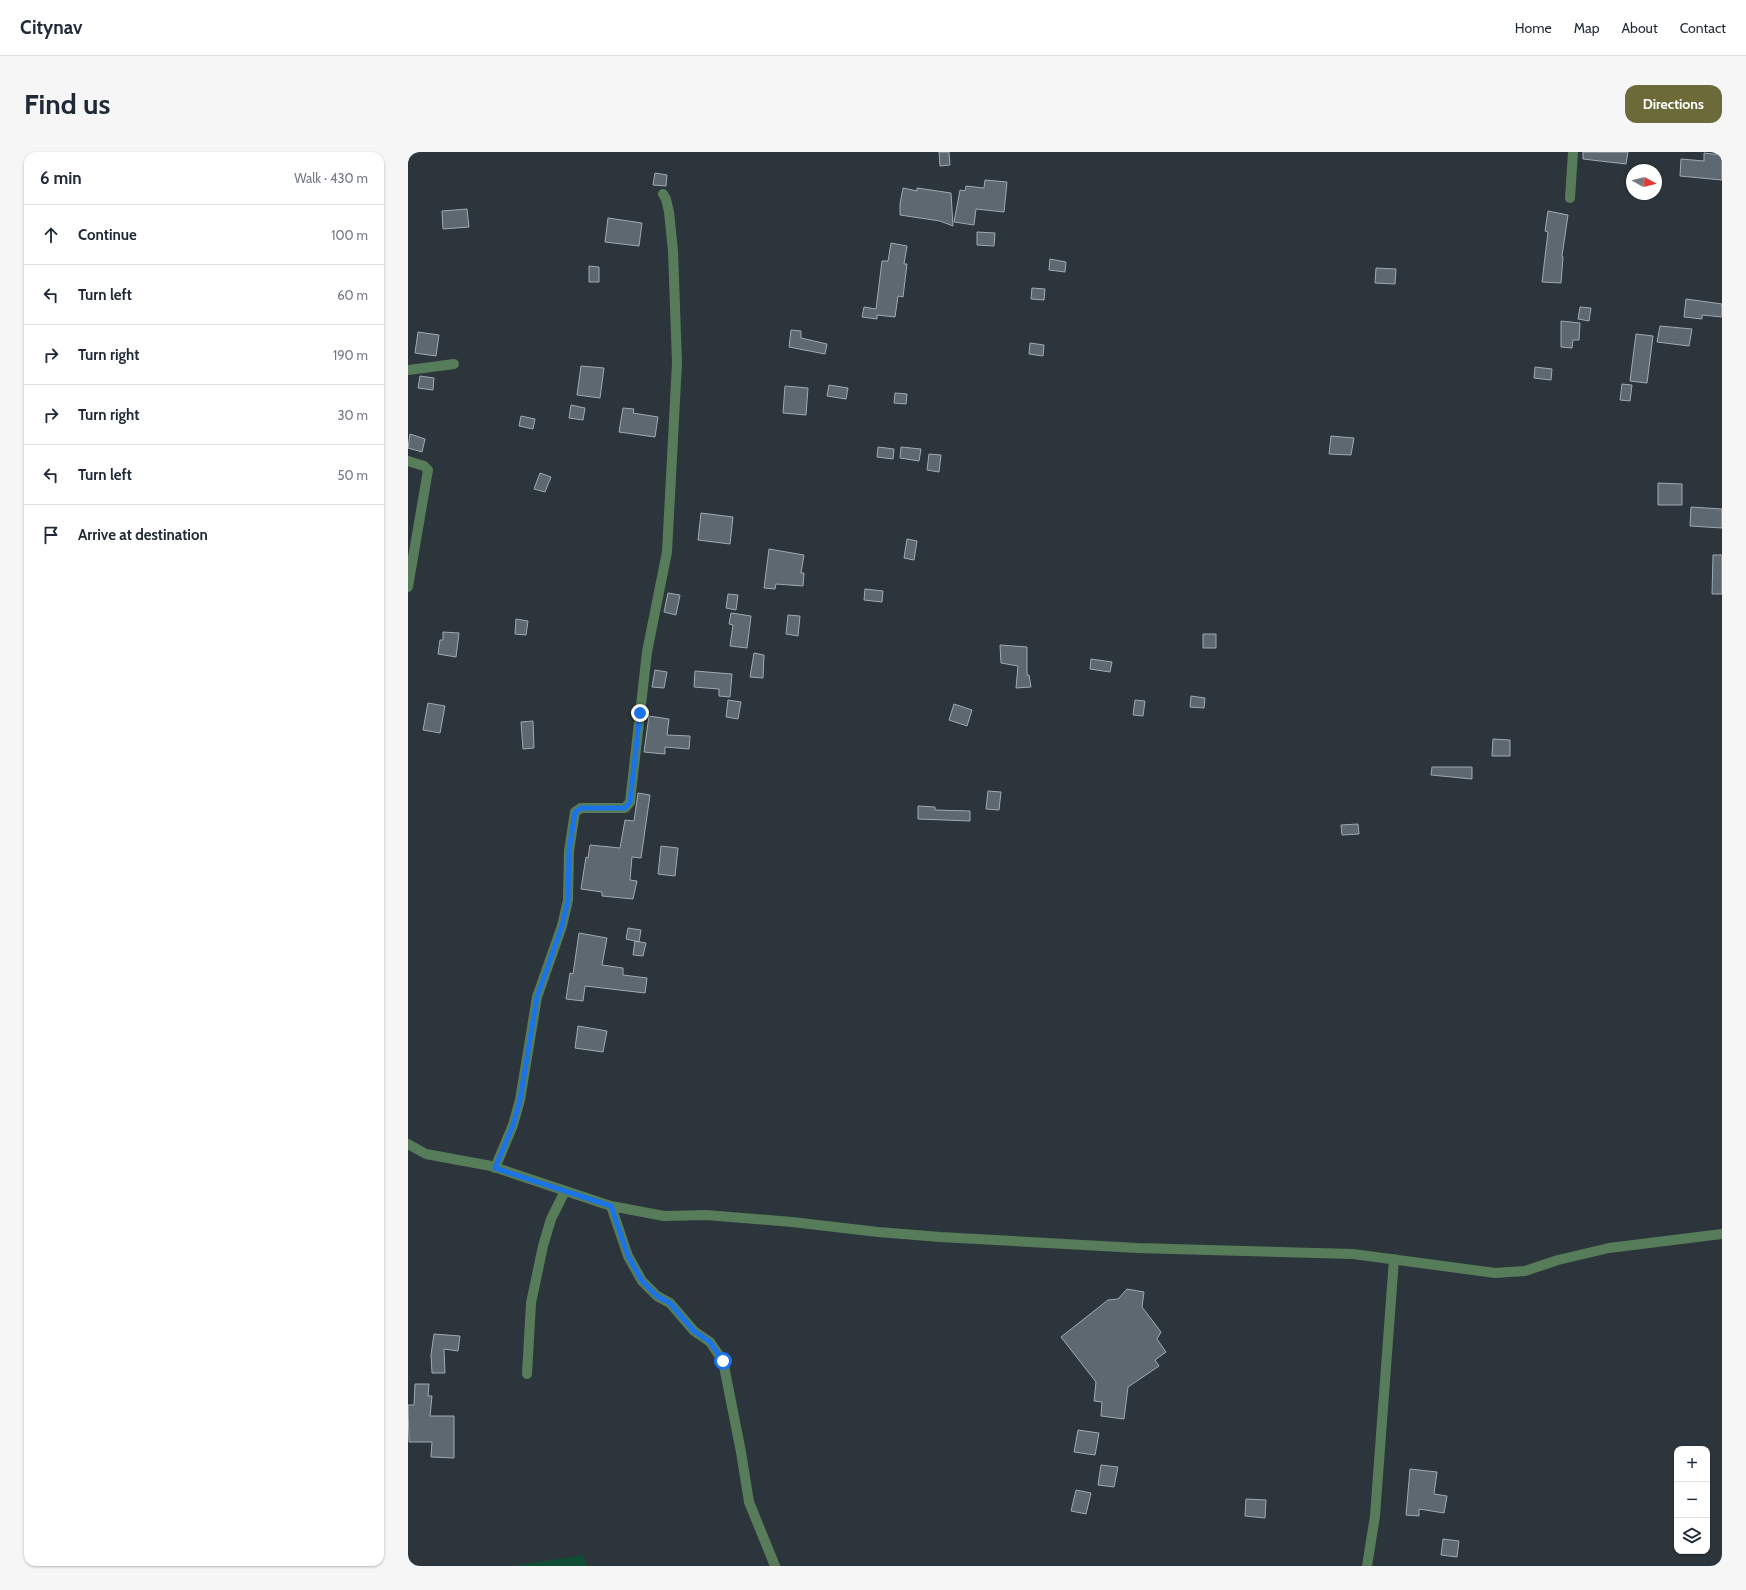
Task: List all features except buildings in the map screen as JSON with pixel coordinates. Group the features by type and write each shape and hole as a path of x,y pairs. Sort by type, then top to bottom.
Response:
{"street":[{"path":"1570,198 1573,152"},
{"path":"495,1168 515,1119 520,1100 537,997 563,920 568,900 569,851 575,812 581,808 625,808 630,802 648,652 667,552 677,363 673,250 669,212 666,199 663,194"},
{"path":"408,370 454,364"},
{"path":"408,461 424,466 428,470 408,587"},
{"path":"408,1144 426,1154 495,1168 611,1206 664,1216 706,1215 940,1237 1137,1248 1353,1254 1495,1273 1525,1271 1558,1260 1609,1248 1722,1234"},
{"path":"527,1374 531,1303 545,1239 551,1219 565,1191"},
{"path":"611,1206 628,1256 642,1281 657,1296 670,1303 694,1331 710,1342 723,1361 749,1502 775,1566"},
{"path":"1367,1566 1375,1516 1394,1259"}],"green space":[{"path":"583,1555 587,1566 513,1566"}],"route":[{"path":"640,713 630,802 628,806 625,808 581,808 575,812 569,851 568,900 562,926 537,997 520,1100 513,1125 495,1168 611,1206 628,1256 642,1281 657,1296 670,1303 694,1331 710,1342 723,1361"}]}
